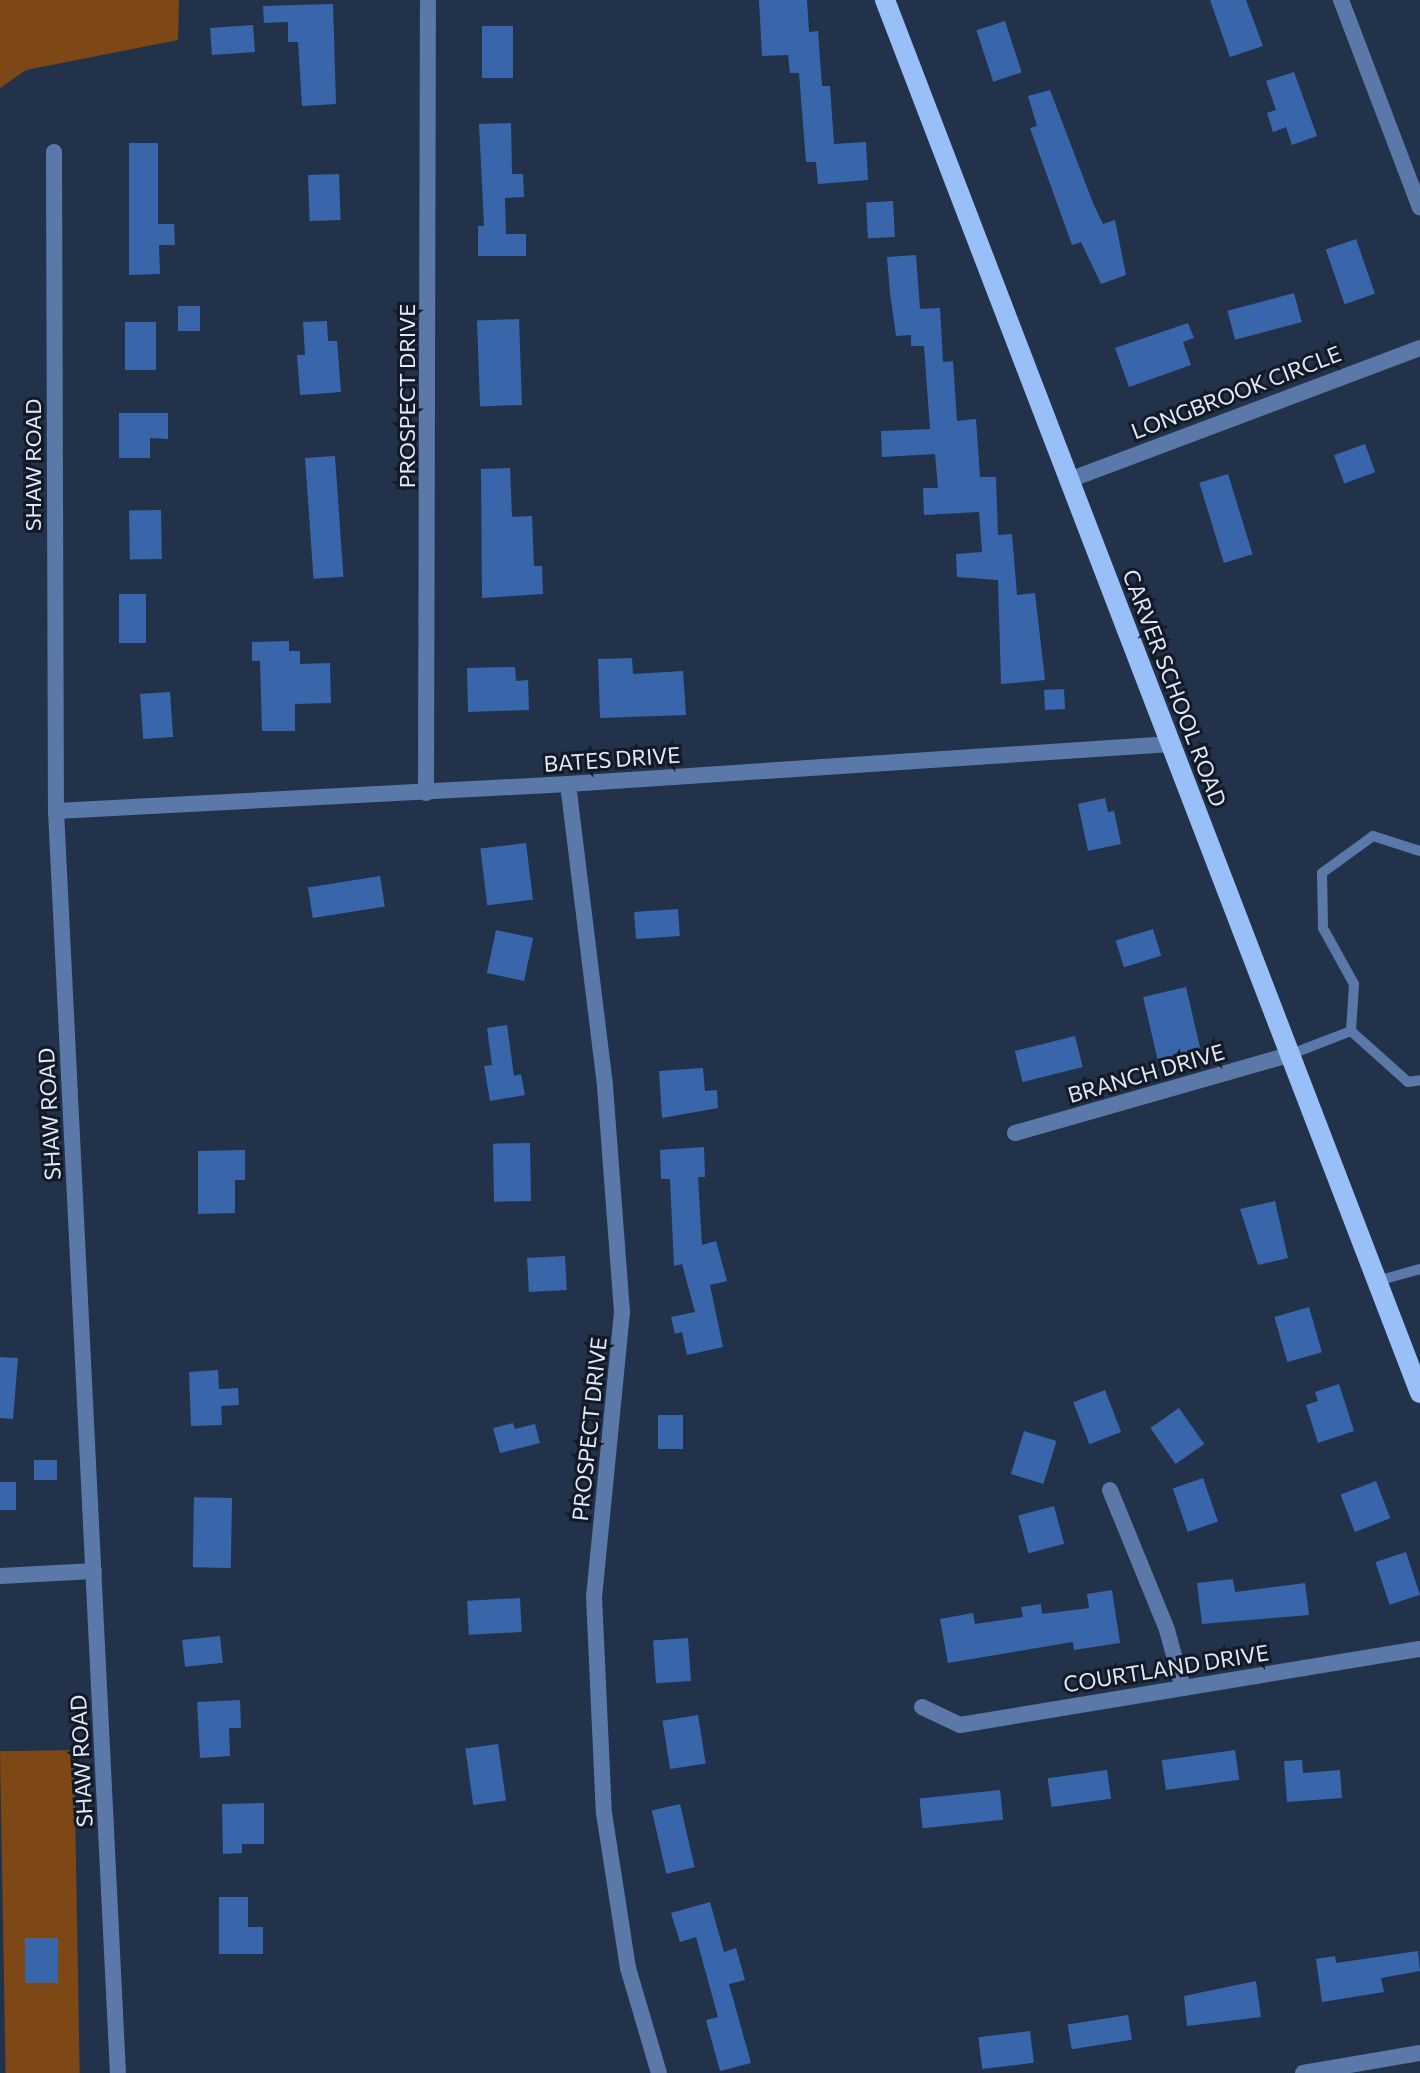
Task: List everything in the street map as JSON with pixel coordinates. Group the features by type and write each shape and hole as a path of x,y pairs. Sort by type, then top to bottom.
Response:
{"main road":[{"name":"CARVER SCHOOL ROAD","path":"885,0 1420,1393"}],"street":[{"name":"PROSPECT DRIVE","path":"426,793 428,0"},
{"path":"1341,0 1420,208"},
{"name":"SHAW ROAD","path":"54,152 56,811 118,2073"},
{"name":"LONGBROOK CIRCLE","path":"1069,480 1420,348"},
{"name":"BATES DRIVE","path":"56,811 426,793 1171,744"},
{"name":"PROSPECT DRIVE","path":"568,784 605,1086 622,1312 594,1596 603,1797 628,1968 659,2073"},
{"name":"BRANCH DRIVE","path":"1015,1133 1289,1055"},
{"path":"1110,1490 1167,1630 1183,1688"},
{"path":"0,1576 94,1571"},
{"name":"COURTLAND DRIVE","path":"922,1707 960,1725 1420,1649"},
{"path":"1303,2073 1420,2053"}],"lane":[{"path":"1351,1031 1354,984 1323,928 1322,873 1373,836 1420,851"},
{"path":"1289,1055 1351,1031"},
{"path":"1351,1031 1408,1082 1420,1080"},
{"path":"1377,1281 1420,1269"}],"shaded area":[{"path":"0,0 179,0 178,40 26,70 0,88"},
{"path":"74,1750 80,2073 6,2073 0,1751"}],"building":[{"path":"759,0 807,0 809,32 818,31 822,86 830,86 834,144 866,142 868,180 818,184 816,162 806,162 799,73 790,73 788,55 762,56"},
{"path":"1210,0 1246,0 1263,46 1230,57"},
{"path":"333,4 336,104 302,106 298,42 288,42 288,22 264,23 263,6"},
{"path":"1005,21 1022,72 993,82 976,30"},
{"path":"253,25 255,52 212,55 210,28"},
{"path":"482,26 513,26 513,78 482,78"},
{"path":"1294,72 1317,136 1292,145 1286,127 1273,132 1267,113 1276,110 1266,81"},
{"path":"1050,90 1103,224 1115,220 1126,275 1101,284 1081,242 1072,245 1030,128 1037,126 1028,96"},
{"path":"511,123 512,174 523,174 524,197 505,198 506,234 526,234 526,256 478,256 478,226 484,226 479,124"},
{"path":"129,143 158,143 158,224 174,224 175,245 159,245 160,274 129,275"},
{"path":"339,174 341,220 310,221 308,175"},
{"path":"893,201 895,237 868,238 866,202"},
{"path":"1356,239 1375,294 1345,304 1326,249"},
{"path":"916,255 920,309 940,308 943,362 953,361 957,421 976,419 980,477 996,477 998,535 1012,534 1017,595 1035,593 1045,680 1001,684 998,580 957,577 956,554 982,552 979,512 924,515 923,488 938,488 935,454 882,457 881,431 930,429 924,346 911,346 911,335 896,336 887,257"},
{"path":"1294,293 1302,322 1235,340 1227,311"},
{"path":"178,306 200,306 200,331 178,331"},
{"path":"519,319 522,405 480,406 477,320"},
{"path":"327,321 328,341 337,341 341,392 300,395 297,355 305,355 303,322"},
{"path":"125,322 156,322 156,370 125,370"},
{"path":"1188,323 1194,338 1183,342 1191,365 1129,387 1115,348"},
{"path":"119,413 168,413 168,439 150,438 150,458 119,458"},
{"path":"1365,444 1375,472 1344,483 1334,455"},
{"path":"335,456 343,577 314,579 305,458"},
{"path":"510,468 512,517 532,516 534,566 542,566 543,594 482,598 481,469"},
{"path":"1228,474 1253,554 1224,563 1199,483"},
{"path":"161,510 162,559 130,560 129,511"},
{"path":"119,594 146,594 146,643 119,643"},
{"path":"289,641 289,651 300,651 300,664 330,663 331,703 295,704 295,731 262,731 260,661 252,661 252,642"},
{"path":"632,658 633,674 683,671 686,715 600,718 598,659"},
{"path":"515,667 516,681 528,680 529,710 468,712 467,668"},
{"path":"1064,689 1065,709 1045,710 1044,690"},
{"path":"170,692 173,737 143,739 140,694"},
{"path":"1105,798 1108,812 1114,811 1121,844 1088,851 1078,804"},
{"path":"526,843 533,900 487,905 480,849"},
{"path":"380,876 385,907 313,918 308,887"},
{"path":"678,909 680,936 636,939 634,912"},
{"path":"1153,929 1161,956 1124,967 1116,940"},
{"path":"496,930 533,938 524,981 487,973"},
{"path":"1186,987 1200,1049 1158,1059 1143,997"},
{"path":"507,1025 514,1076 521,1074 525,1095 490,1101 484,1066 492,1065 487,1028"},
{"path":"1075,1036 1083,1067 1023,1082 1015,1051"},
{"path":"703,1068 705,1091 717,1090 718,1108 662,1118 659,1071"},
{"path":"530,1143 531,1201 494,1202 493,1144"},
{"path":"704,1147 705,1177 698,1177 702,1245 716,1241 727,1281 710,1285 723,1347 687,1355 682,1332 675,1334 671,1317 695,1312 682,1264 674,1266 670,1179 661,1179 660,1150"},
{"path":"245,1150 245,1180 235,1180 235,1213 198,1214 198,1151"},
{"path":"1275,1201 1288,1258 1258,1265 1240,1209"},
{"path":"565,1256 567,1290 529,1292 527,1258"},
{"path":"1309,1307 1322,1352 1287,1362 1274,1317"},
{"path":"0,1357 18,1358 13,1419 0,1418"},
{"path":"218,1370 219,1389 238,1388 239,1405 221,1406 222,1425 191,1426 189,1372"},
{"path":"1339,1384 1354,1431 1318,1443 1306,1405 1318,1401 1315,1392"},
{"path":"1105,1390 1121,1432 1089,1444 1073,1402"},
{"path":"1179,1408 1204,1444 1176,1464 1150,1428"},
{"path":"658,1415 683,1415 683,1449 658,1449"},
{"path":"513,1423 515,1429 535,1424 540,1443 500,1453 493,1428"},
{"path":"1024,1431 1057,1441 1043,1484 1011,1474"},
{"path":"34,1460 57,1460 57,1480 34,1480"},
{"path":"1203,1478 1218,1521 1188,1532 1173,1488"},
{"path":"1376,1481 1390,1518 1355,1532 1341,1495"},
{"path":"0,1482 16,1482 16,1510 0,1510"},
{"path":"194,1497 232,1498 231,1568 193,1567"},
{"path":"1054,1506 1064,1544 1028,1553 1018,1516"},
{"path":"1406,1552 1420,1595 1389,1605 1376,1562"},
{"path":"1233,1579 1235,1592 1305,1583 1309,1615 1202,1624 1197,1583"},
{"path":"1112,1590 1120,1643 1074,1650 1073,1642 948,1663 940,1619 973,1613 975,1624 1023,1617 1021,1607 1041,1604 1042,1614 1089,1608 1087,1594"},
{"path":"520,1598 522,1632 469,1635 467,1601"},
{"path":"220,1636 223,1663 185,1667 182,1640"},
{"path":"688,1638 691,1681 656,1683 653,1640"},
{"path":"240,1700 241,1728 229,1728 230,1756 200,1758 197,1702"},
{"path":"698,1715 706,1763 670,1769 662,1721"},
{"path":"498,1744 506,1800 473,1805 465,1749"},
{"path":"1235,1750 1239,1780 1166,1790 1162,1760"},
{"path":"1302,1760 1303,1773 1340,1770 1342,1798 1287,1802 1284,1761"},
{"path":"1107,1770 1111,1799 1052,1807 1048,1778"},
{"path":"1000,1790 1003,1820 923,1828 919,1798"},
{"path":"264,1803 264,1844 242,1844 242,1853 223,1854 222,1804"},
{"path":"680,1804 695,1867 666,1874 652,1811"},
{"path":"219,1897 248,1897 248,1927 263,1927 263,1954 219,1954"},
{"path":"710,1902 724,1952 736,1948 745,1980 729,1984 751,2063 720,2071 706,2020 718,2017 696,1937 680,1942 671,1913"},
{"path":"25,1938 58,1938 58,1983 25,1983"},
{"path":"1418,1951 1420,1971 1381,1978 1384,1992 1322,2002 1316,1959 1335,1956 1336,1963"},
{"path":"1256,1981 1261,2017 1187,2026 1184,1996"},
{"path":"1128,2015 1132,2040 1072,2049 1068,2025"},
{"path":"1030,2031 1034,2063 982,2069 978,2037"}]}
